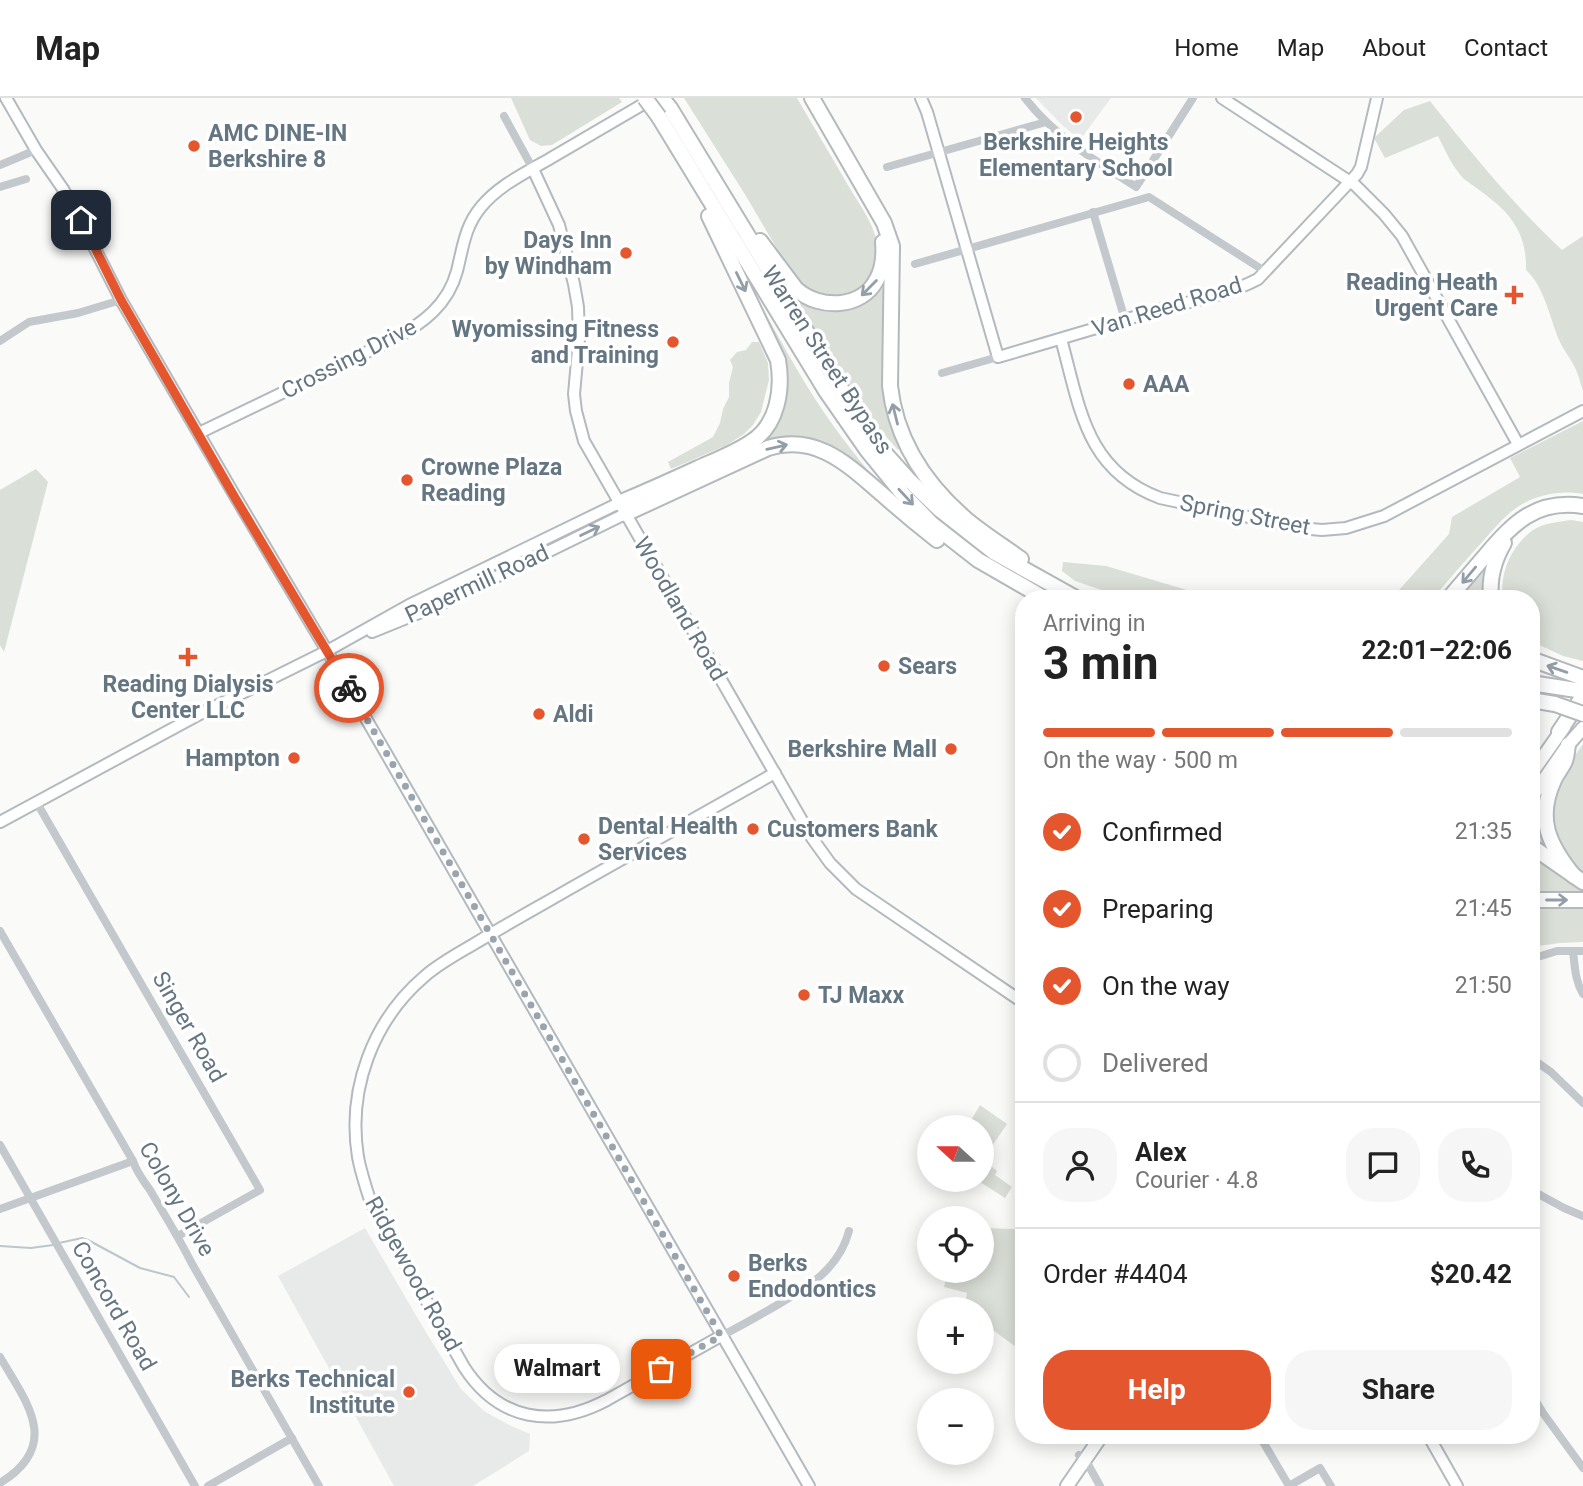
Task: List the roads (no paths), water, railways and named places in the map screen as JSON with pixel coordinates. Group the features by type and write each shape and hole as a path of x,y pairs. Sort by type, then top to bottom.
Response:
{"highway":[{"name":"Warren Street Bypass","path":"645,98 667,110 850,405 882,450 939,509 995,553 1062,590"},
{"path":"667,110 704,153 757,237 796,289 816,301 843,303 863,295 874,285 882,266 884,243 879,228 804,98"},
{"path":"812,98 884,223 892,246 890,386 895,418 906,446 931,483 967,520 1065,590"},
{"name":"Warren Street Bypass","path":"667,110 668,133 826,391 867,450 932,524 978,560 1031,590"},
{"path":"622,509 754,441 773,418 779,389 780,371 773,347 668,133"},
{"path":"622,509 768,448 787,444 810,446 835,456 848,465 970,565 1015,593"},
{"path":"1456,590 1499,539 1524,517 1548,506 1569,504 1583,508"},
{"path":"1490,590 1493,566 1512,534 1525,523 1545,513 1583,508"},
{"path":"1540,662 1583,678"},
{"path":"1540,684 1565,687 1583,694 1559,732"},
{"path":"1540,702 1583,706"},
{"path":"1555,704 1583,714"},
{"path":"1568,745 1564,763 1550,791 1546,821 1554,849 1579,879"},
{"path":"1540,852 1579,879"},
{"path":"1540,860 1583,888"},
{"path":"1540,900 1583,900"}],"main road":[{"path":"1540,760 1559,732 1583,706"},
{"path":"1540,785 1583,728"},
{"path":"1067,1486 1087,1444"},
{"path":"1057,1486 1094,1444"}],"street":[{"path":"6,98 36,150 63,189 121,300 809,1486"},
{"name":"Crossing Drive","path":"199,433 422,323 449,291 466,233 481,207 501,189 653,98"},
{"path":"921,98 998,357"},
{"path":"1025,98 1046,122 1136,187 1193,98"},
{"path":"1222,98 1351,182 1382,212 1402,236 1518,444"},
{"name":"Van Reed Road","path":"942,373 1243,287 1258,279 1351,182 1361,167 1377,98"},
{"name":"Woodland Road","path":"504,116 559,225 569,259 576,296 579,339 574,394 584,441 812,838 839,874 856,889 1015,997"},
{"path":"887,167 1046,122"},
{"path":"0,164 36,150"},
{"path":"0,187 26,179"},
{"path":"915,264 1149,197 1266,272"},
{"path":"1093,212 1125,320"},
{"path":"0,341 29,322 78,313 121,300"},
{"name":"Spring Street","path":"1061,339 1087,430 1103,457 1129,482 1172,501 1300,528 1322,530 1346,527 1384,516 1583,411"},
{"name":"Papermill Road","path":"0,822 196,716 327,651 441,604 622,509"},
{"name":"Ridgewood Road","path":"721,1336 589,1409 565,1416 539,1416 510,1408 484,1392 464,1367 371,1203 358,1157 356,1104 369,1052 383,1025 412,987 434,969 490,934 775,773"},
{"name":"Singer Road","path":"37,803 260,1190 178,1236"},
{"name":"Colony Drive","path":"0,931 138,1174 178,1236 319,1486"},
{"path":"1540,956 1557,951 1583,951"},
{"path":"1573,952 1580,991 1583,994"},
{"path":"1540,1064 1583,1102"},
{"name":"Concord Road","path":"0,1145 195,1486"},
{"path":"0,1209 133,1161"},
{"path":"1540,1195 1583,1216"},
{"path":"721,1336 820,1278 841,1251 849,1231"},
{"path":"0,1357 32,1413 35,1430 33,1448 24,1464 0,1483"},
{"path":"1540,1408 1583,1468"},
{"path":"208,1486 292,1438"},
{"path":"1264,1444 1289,1486 1320,1468 1331,1486"},
{"path":"1433,1444 1457,1486"},
{"path":"1082,1457 1100,1486"}],"waterway":[{"path":"59,1243 82,1238 88,1240 140,1268 174,1277 189,1297"},
{"path":"0,1246 31,1248 53,1245"}],"place":[{"name":"Berkshire Heights Elementary School","path":"1076,117"},
{"name":"AMC DINE-IN Berkshire 8","path":"194,146"},
{"name":"Days Inn by Windham","path":"626,253"},
{"name":"Reading Heath Urgent Care","path":"1514,295"},
{"name":"Wyomissing Fitness and Training","path":"673,342"},
{"name":"AAA","path":"1129,384"},
{"name":"Crowne Plaza Reading","path":"407,480"},
{"name":"Reading Dialysis Center LLC","path":"188,657"},
{"name":"Sears","path":"884,666"},
{"name":"Aldi","path":"539,714"},
{"name":"Berkshire Mall","path":"951,749"},
{"name":"Hampton","path":"294,758"},
{"name":"Customers Bank","path":"753,829"},
{"name":"Dental Health Services","path":"584,839"},
{"name":"TJ Maxx","path":"804,995"},
{"name":"Berks Endodontics","path":"734,1276"},
{"name":"Walmart","path":"661,1369"},
{"name":"Berks Technical Institute","path":"409,1392"}]}
